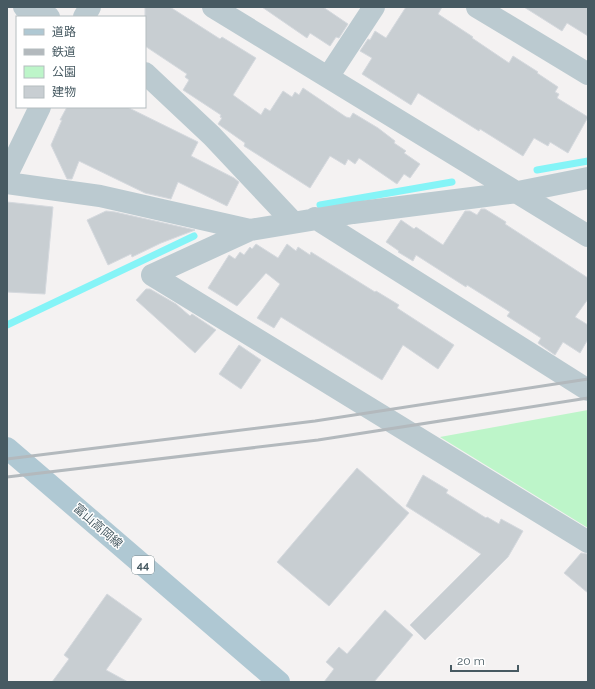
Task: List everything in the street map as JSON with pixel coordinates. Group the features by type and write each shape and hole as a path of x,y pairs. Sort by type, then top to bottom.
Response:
{"main road":[{"name":"富山高岡線","path":"7,448 279,682"}],"street":[{"path":"24,7 46,16"},
{"path":"85,16 90,7"},
{"path":"213,7 588,236"},
{"path":"328,77 374,7"},
{"path":"477,7 588,74"},
{"path":"146,74 212,136 293,222"},
{"path":"7,175 40,108"},
{"path":"588,178 518,192 315,218 250,230 152,275 588,542"},
{"path":"7,183 100,196 250,230"},
{"path":"315,218 588,390"}],"green space":[{"path":"588,410 588,528 440,437"}],"building":[{"path":"145,7 170,7 220,39 222,37 256,58 233,95 261,115 265,108 270,111 283,91 292,97 295,92 299,95 303,88 346,117 350,118 353,113 378,128 395,141 394,143 406,151 404,153 420,164 410,178 404,174 397,184 359,158 355,164 348,159 345,165 330,156 310,188 244,146 245,143 218,124 222,118 220,117 221,115 183,90 189,80 185,77 187,74 146,47"},
{"path":"262,7 323,7 348,24 339,38 336,37 330,46 310,33 307,38"},
{"path":"406,7 442,7 438,14 473,37 472,38 509,63 513,56 558,87 555,92 559,94 557,98 588,117 568,153 550,142 548,146 534,138 523,156 480,129 479,131 418,93 411,105 362,74 372,58 360,51 368,39 370,40 375,31 386,38"},
{"path":"524,7 588,7 588,36 567,23 562,31"},
{"path":"66,108 129,108 198,142 191,156 239,182 227,206 178,182 171,199 145,193 79,161 72,179 67,179 51,145 62,120 60,120"},
{"path":"7,202 53,207 45,294 7,292"},
{"path":"481,209 485,209 506,222 505,224 588,278 588,299 575,317 588,325 588,339 580,353 563,342 555,355 538,343 541,338 507,316 510,312 467,285 466,287 416,255 413,261 398,252 399,251 386,242 401,220 414,229 416,227 443,245 465,211 470,211 477,215"},
{"path":"106,211 195,230 161,243 132,257 131,254 108,265 87,220"},
{"path":"256,244 278,258 287,244 296,251 298,247 310,255 311,252 375,292 376,291 399,305 397,308 454,345 438,369 403,345 382,380 281,317 274,328 257,318 280,284 266,273 237,306 208,288 229,255 235,259 240,252 244,255 250,247 252,249"},
{"path":"146,289 150,289 176,304 190,316 192,314 216,330 195,353 136,300"},
{"path":"239,345 261,360 241,389 219,374"},
{"path":"357,468 409,513 329,606 277,562"},
{"path":"423,475 448,490 446,493 486,518 487,517 499,524 501,519 523,531 508,557 425,640 410,625 481,554 406,506"},
{"path":"581,553 588,554 588,593 564,573"},
{"path":"107,594 142,619 106,670 128,682 52,682 69,659 64,655"},
{"path":"385,610 413,635 374,682 324,682 334,669 326,662 339,647 347,654"}],"waterway":[{"path":"537,170 588,161"},
{"path":"320,205 452,182"},
{"path":"7,325 194,236"}],"railway":[{"path":"7,459 315,421 588,379"},
{"path":"7,477 318,440 588,398"}]}
